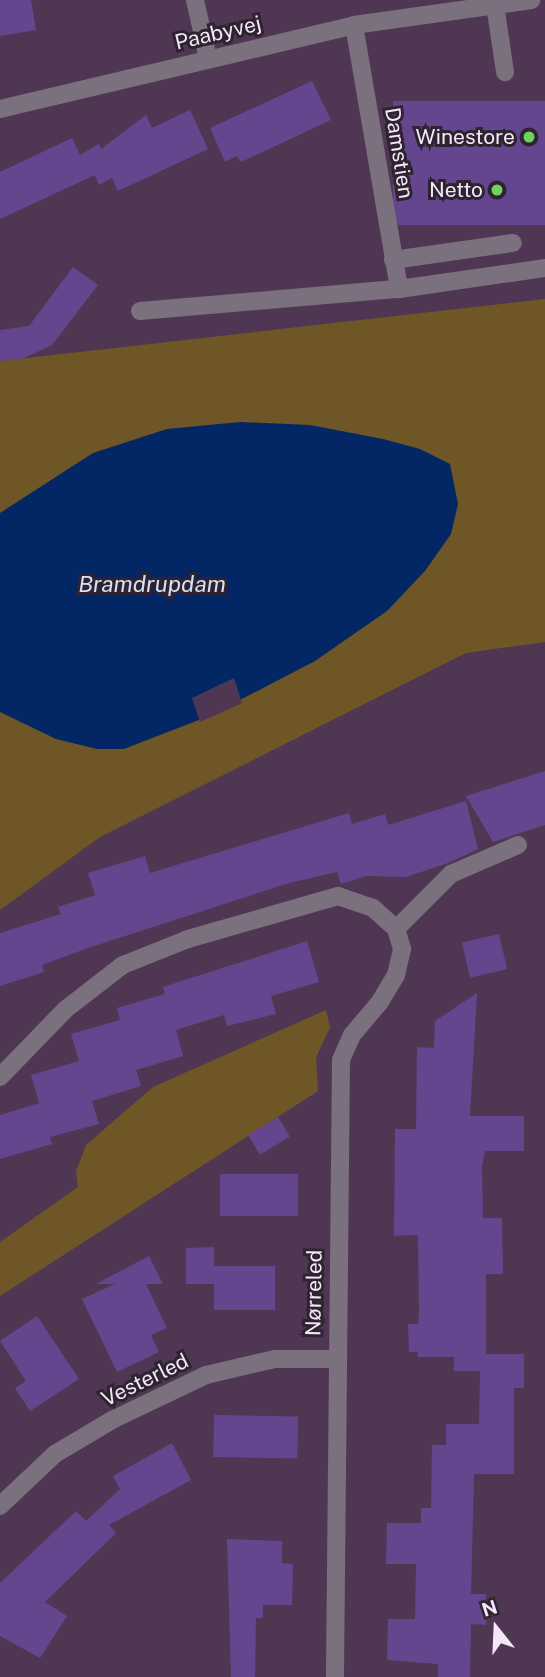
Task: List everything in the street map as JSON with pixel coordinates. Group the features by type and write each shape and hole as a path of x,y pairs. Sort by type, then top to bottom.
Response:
{"street":[{"path":"195,0 208,58"},
{"name":"Paabyvej","path":"0,109 355,25 531,0"},
{"path":"495,5 505,72"},
{"name":"Damstien","path":"355,25 399,289"},
{"path":"393,260 513,243"},
{"path":"140,311 399,289 545,268"},
{"path":"0,1077 66,1009 123,965 188,939 338,896 373,908 396,929 451,874 518,845"},
{"name":"Nørreled","path":"335,1677 335,1359 341,1060 352,1035 379,1003 396,975 402,949 396,929"},
{"name":"Vesterled","path":"0,1506 55,1454 112,1420 206,1376 275,1359 335,1359"}],"shaded area":[{"path":"545,299 545,642 466,653 100,837 0,910 0,361"},
{"path":"326,1010 330,1028 316,1057 318,1091 0,1296 0,1242 78,1187 76,1171 86,1145 153,1087"}],"water":[{"name":"Bramdrupdam","path":"240,422 310,425 383,439 420,449 450,464 458,504 451,534 425,571 387,611 315,661 209,716 124,749 97,749 56,739 0,712 0,513 93,453 167,429"}],"pier":[{"path":"234,678 242,703 200,722 192,698"}],"building":[{"path":"0,0 31,0 36,30 0,36"},
{"path":"312,81 331,120 241,162 237,156 225,162 210,128"},
{"path":"393,101 545,101 545,225 393,225"},
{"path":"190,110 208,149 118,191 112,178 99,185 95,175 0,219 0,172 72,138 80,155 99,144 101,149 146,115 152,128"},
{"path":"73,267 98,285 52,345 22,359 0,361 0,330 29,326"},
{"path":"545,771 545,825 493,842 466,796"},
{"path":"466,801 478,849 448,863 406,877 366,876 341,884 337,872 289,883 88,948 42,965 44,972 0,986 0,933 61,914 58,907 95,895 88,873 145,856 150,873 349,813 352,824 385,814 388,825"},
{"path":"499,934 507,969 470,978 462,943"},
{"path":"307,941 319,982 271,996 276,1014 227,1026 224,1015 176,1030 183,1056 136,1070 141,1086 92,1101 99,1124 50,1137 52,1144 0,1159 0,1115 39,1103 31,1075 79,1061 71,1034 120,1020 117,1008 165,994 163,987"},
{"path":"477,993 470,1116 524,1116 524,1151 485,1151 482,1166 483,1218 502,1218 503,1274 486,1274 486,1354 524,1354 524,1388 514,1388 514,1474 474,1474 471,1594 486,1594 486,1625 471,1624 470,1677 438,1677 438,1664 387,1660 388,1619 415,1619 416,1564 386,1564 387,1523 421,1523 421,1508 431,1508 432,1445 446,1445 446,1424 479,1424 480,1371 454,1371 454,1357 418,1357 418,1352 409,1352 408,1324 418,1324 419,1313 418,1235 394,1236 395,1129 416,1129 417,1047 434,1048 435,1021"},
{"path":"278,1117 290,1137 260,1155 248,1135"},
{"path":"220,1174 298,1174 298,1216 220,1216"},
{"path":"214,1247 214,1266 275,1266 275,1310 214,1310 214,1284 186,1284 186,1248"},
{"path":"149,1256 163,1284 146,1284 167,1328 151,1335 159,1352 117,1372 82,1299 115,1284 96,1284"},
{"path":"37,1316 79,1379 30,1411 15,1388 26,1381 0,1341"},
{"path":"214,1415 298,1416 297,1458 213,1457"},
{"path":"172,1443 191,1480 109,1525 116,1533 45,1602 67,1616 40,1658 0,1636 0,1583 76,1511 86,1521 120,1489 113,1476"},
{"path":"227,1539 282,1541 282,1563 293,1564 292,1605 263,1605 263,1618 256,1618 255,1677 231,1677"}],"place":[{"name":"Winestore","path":"529,137"},
{"name":"Netto","path":"497,190"}]}
